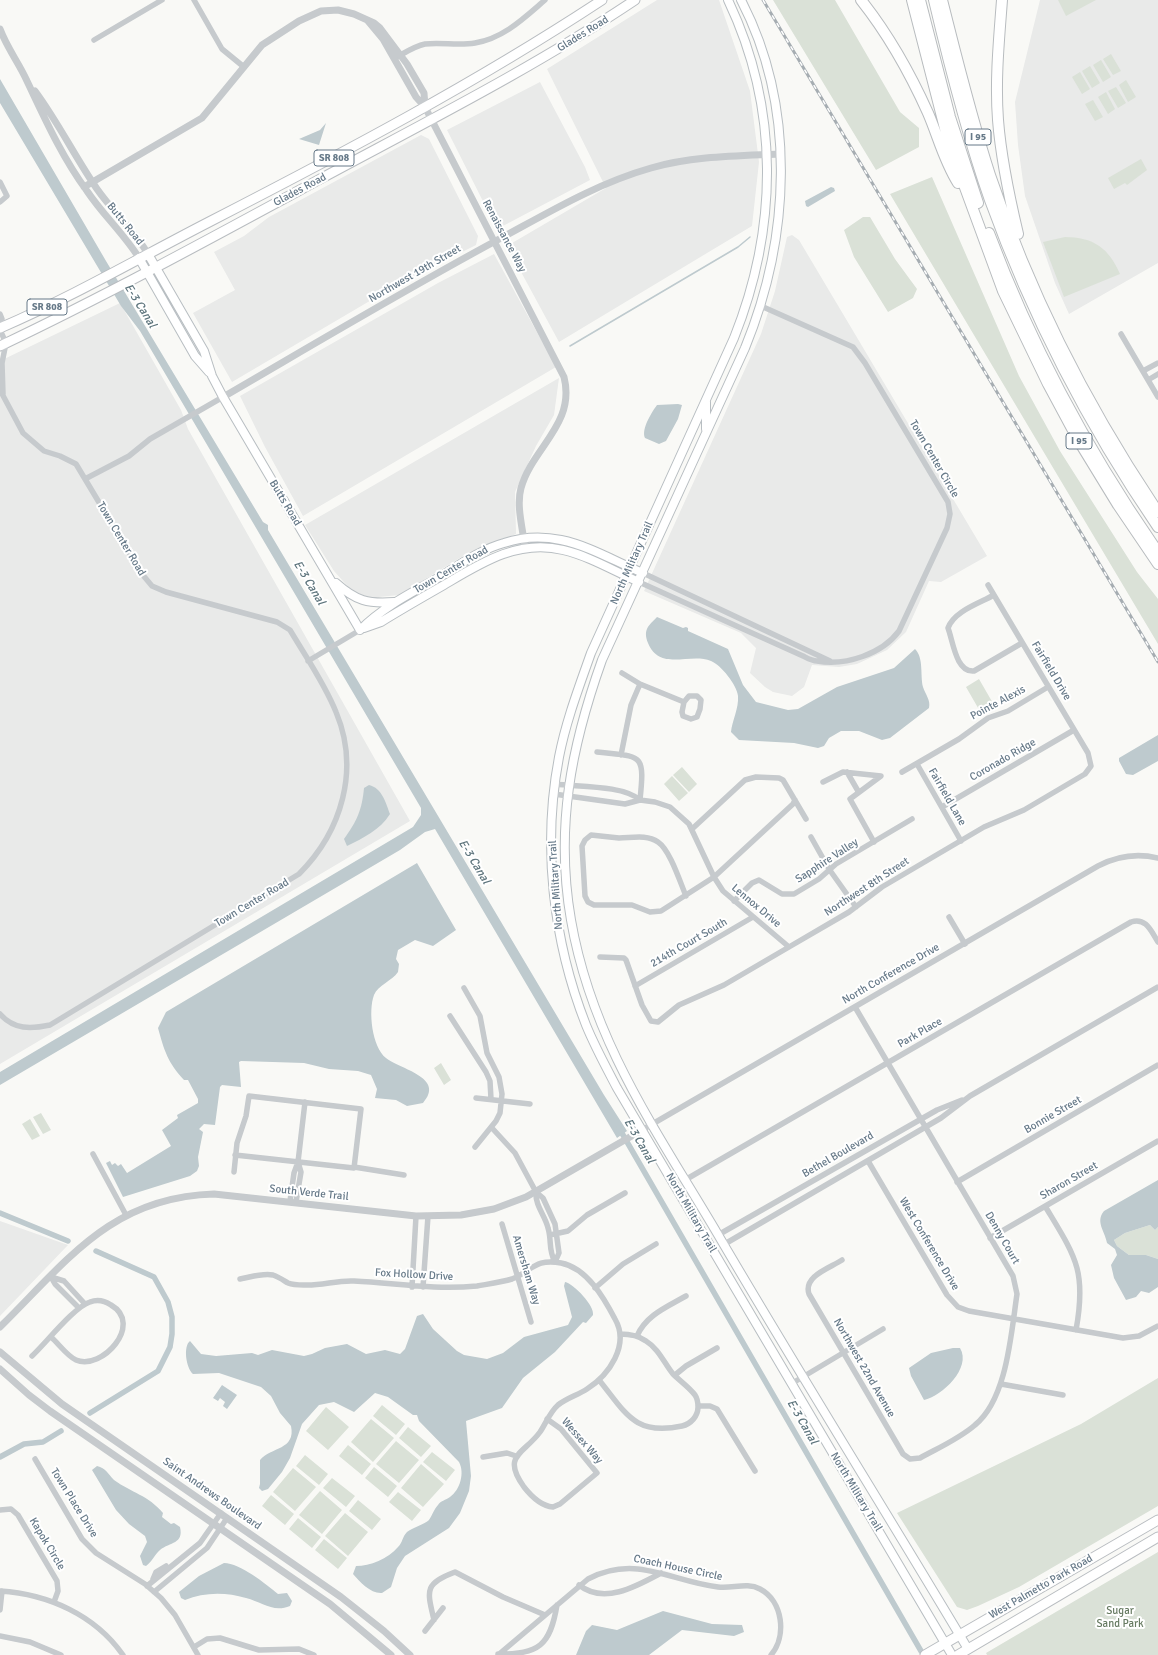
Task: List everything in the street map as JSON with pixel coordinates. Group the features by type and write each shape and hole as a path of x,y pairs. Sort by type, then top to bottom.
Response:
{"highway":[{"path":"861,0 886,35 907,71 928,113 952,173 971,203"},
{"name":"I 95","path":"912,0 955,163 1003,291 1048,384 1108,489 1158,564"},
{"path":"920,0 959,146 978,205 1012,291 1048,368 1076,420 1117,490 1158,552"},
{"path":"934,0 965,124 990,201 1020,276 1051,343 1082,403 1111,454 1158,527"},
{"name":"I 95","path":"942,0 962,80 982,149 1003,210 1027,269 1051,324 1088,396 1118,449 1158,512"},
{"path":"1002,0 997,79 1000,139 1008,193 1027,269"}],"main road":[{"name":"Glades Road","path":"0,328 46,308 322,164 506,62 602,0"},
{"name":"Glades Road","path":"3,345 101,297 432,120 547,56 635,0"},
{"name":"North Military Trail","path":"728,0 747,48 763,112 767,154 766,212 756,271 742,319 714,384 591,653 573,703 559,757 554,794 552,861 559,931 577,1000 586,1026 638,1132 706,1238 952,1655"},
{"name":"North Military Trail","path":"741,0 760,45 776,110 780,154 780,201 777,238 761,306 745,348 602,660 593,687 579,733 564,818 570,917 578,956 593,1006 608,1044 622,1073 723,1245 970,1652"},
{"name":"Butts Road","path":"148,254 204,351 212,376 223,397 360,630"},
{"name":"Butts Road","path":"140,258 195,356 212,376"},
{"path":"714,384 717,408"},
{"path":"706,400 706,432"},
{"name":"Town Center Road","path":"360,630 376,614 482,552 506,542 543,538 570,542 642,573"},
{"name":"Town Center Road","path":"360,630 381,622 491,558 506,552 525,548 547,548 578,554 639,582"},
{"path":"330,577 353,596 362,600 379,603 396,602"},
{"path":"706,1238 723,1245"},
{"name":"West Palmetto Park Road","path":"925,1655 1158,1520"},
{"name":"West Palmetto Park Road","path":"958,1655 970,1652 1158,1537"}],"street":[{"path":"94,40 162,0"},
{"path":"194,0 222,48 244,67"},
{"path":"399,56 426,44 463,45 486,40 516,25 546,0"},
{"path":"84,187 202,118 267,41 299,21 315,13 327,10 338,10 354,14 380,28 424,93 425,107"},
{"path":"368,21 383,39 416,97 425,107"},
{"name":"Butts Road","path":"0,30 27,79 47,124 84,187 123,234 140,258"},
{"name":"Butts Road","path":"27,79 59,126 92,182 132,229 148,254"},
{"name":"Renaissance Way","path":"425,107 557,362 565,381 565,402 559,424 529,471 521,488 520,502 525,548"},
{"name":"Northwest 19th Street","path":"85,480 129,456 150,439 357,321 408,288 588,192 634,173 664,164 689,160 780,154"},
{"path":"0,182 8,196 0,202"},
{"name":"Town Center Circle","path":"639,582 803,656 817,661 830,661 849,660 864,656 878,649 894,638 899,631 929,570 950,520 949,506 946,498 857,351 853,347 761,306"},
{"path":"0,314 2,319 0,328 3,345 2,370 4,398"},
{"path":"1121,334 1158,397"},
{"path":"1143,371 1158,363"},
{"path":"1148,380 1158,374"},
{"name":"Town Center Road","path":"0,390 28,438 44,451 60,456 76,464 142,574 152,586 158,590 284,625 290,630 337,713 344,735 347,766 345,788 336,822 323,846 299,874 50,1025 34,1029 21,1027 7,1022 0,1014"},
{"name":"Town Center Circle","path":"642,573 830,661"},
{"name":"Fairfield Drive","path":"988,585 1088,753 1091,762 1090,769"},
{"path":"994,595 957,615 948,628 961,666 966,671 974,671 1022,643"},
{"name":"Town Center Road","path":"308,661 360,630"},
{"path":"622,673 640,684 684,702"},
{"path":"621,755 632,705 640,684"},
{"name":"Pointe Alexis","path":"902,772 959,739 988,718 1008,710 1048,687"},
{"name":"Coronado Ridge","path":"942,808 1074,730"},
{"path":"597,752 632,756 641,765 643,773 640,800"},
{"name":"Fairfield Lane","path":"917,764 961,841"},
{"name":"Northwest 8th Street","path":"635,986 644,1010 651,1020 658,1022 679,1005 724,985 856,907 882,887 993,823 1024,810 1085,774 1090,769"},
{"path":"823,782 843,772 881,776 858,791 850,799 874,842"},
{"path":"847,772 858,791"},
{"path":"692,830 745,780 752,777 779,778 786,783 806,819"},
{"name":"Lennox Drive","path":"555,784 612,790 634,794 640,800"},
{"name":"Lennox Drive","path":"554,794 625,804 640,800 655,802 670,807 684,817 692,830 714,877 723,891 789,947"},
{"path":"686,896 666,851 661,844 654,840 646,837 617,838 591,835 584,840 582,846 585,896 588,902 594,905 632,905 656,912 686,896 714,877 793,804 795,800"},
{"name":"Sapphire Valley","path":"734,901 755,881 763,881 782,894 790,895 819,879 829,869 912,819"},
{"path":"811,837 829,869 856,907"},
{"name":"North Conference Drive","path":"638,1132 1107,861 1136,855 1157,858"},
{"name":"214th Court South","path":"635,986 753,917"},
{"path":"949,917 965,944"},
{"name":"Park Place","path":"685,1180 1131,922 1142,921 1147,924 1158,942"},
{"path":"600,957 624,958 635,986"},
{"name":"Bethel Boulevard","path":"723,1245 941,1118 970,1096 1158,987"},
{"path":"464,988 480,1016 487,1053 499,1077 502,1100 500,1113 492,1128 474,1147"},
{"name":"Denny Court","path":"855,1007 1015,1281 1017,1294 1001,1384 992,1407 975,1425 920,1458 910,1459"},
{"path":"450,1016 486,1072 490,1081 491,1099"},
{"name":"Bonnie Street","path":"957,1182 1158,1065"},
{"path":"234,1172 235,1155 239,1135 246,1116 248,1096 361,1109 354,1167"},
{"name":"Bethel Boulevard","path":"718,1236 937,1110 970,1096"},
{"path":"476,1098 530,1104"},
{"path":"293,1201 294,1173 298,1162 305,1102"},
{"path":"492,1128 515,1153 536,1192 543,1198 555,1224 557,1233 559,1253 555,1262"},
{"name":"South Verde Trail","path":"0,1327 88,1241 126,1215 156,1202 198,1194 293,1201 416,1216 477,1212 510,1203 536,1192 638,1132"},
{"name":"Sharon Street","path":"990,1238 1158,1140"},
{"path":"93,1154 126,1215"},
{"path":"235,1155 354,1167 404,1174"},
{"name":"West Conference Drive","path":"868,1161 950,1299 958,1307 969,1311 1013,1319 1129,1338 1140,1336 1158,1326"},
{"path":"536,1192 536,1201 548,1226 550,1235 550,1253 555,1262"},
{"path":"550,1235 568,1231 587,1215 625,1192"},
{"path":"1046,1206 1072,1253 1078,1269 1081,1302 1076,1330"},
{"path":"412,1287 416,1216"},
{"path":"423,1287 428,1216"},
{"name":"Amersham Way","path":"502,1224 531,1322"},
{"path":"595,1288 623,1264 656,1244"},
{"name":"Northwest 22nd Avenue","path":"842,1260 812,1278 808,1284 809,1294 903,1454 910,1459"},
{"name":"Fox Hollow Drive","path":"240,1280 269,1274 288,1282 306,1285 342,1281 440,1288 478,1285 517,1276 532,1266 555,1262 577,1269 588,1279 616,1319 620,1334 619,1347 616,1356 599,1380 587,1390 563,1402 547,1419 534,1439 516,1456"},
{"path":"51,1277 64,1281 85,1304"},
{"path":"51,1277 54,1284 79,1308"},
{"path":"637,1336 641,1326 646,1320 686,1296"},
{"path":"32,1356 79,1308 85,1304 95,1300 102,1301 114,1307 123,1316 124,1329 110,1350 93,1360 80,1361 72,1358 51,1337"},
{"path":"791,1384 883,1329"},
{"path":"599,1380 628,1416 635,1422 647,1428 660,1429 687,1424 695,1417 698,1406 695,1395 675,1375 653,1346 637,1336 620,1334"},
{"path":"675,1375 686,1366 717,1348"},
{"name":"Saint Andrews Boulevard","path":"0,1352 62,1404 341,1597 384,1631 410,1655"},
{"name":"Saint Andrews Boulevard","path":"0,1369 29,1395 50,1411 330,1604 391,1655"},
{"path":"1001,1384 1063,1395"},
{"path":"698,1406 710,1406 717,1409 755,1471"},
{"name":"Wessex Way","path":"516,1456 515,1467 523,1485 534,1497 549,1506 556,1506 560,1504 597,1473 561,1429 547,1419"},
{"path":"483,1457 507,1453 516,1456"},
{"name":"Town Place Drive","path":"35,1459 80,1535 90,1547 104,1558 149,1584 154,1592 168,1605 198,1655"},
{"name":"Kapok Circle","path":"0,1510 11,1509 18,1514 55,1577 58,1591 54,1602"},
{"path":"154,1592 207,1548 224,1516"},
{"path":"149,1584 200,1543 218,1526"},
{"name":"Coach House Circle","path":"497,1655 579,1585 599,1574 623,1568 661,1573 711,1586 725,1588 748,1586 762,1590 776,1606 781,1621 780,1641 771,1655"},
{"path":"434,1620 429,1596 432,1584 441,1577 455,1572 503,1597 545,1615"},
{"path":"579,1585 586,1591 613,1594 637,1586 661,1573"},
{"path":"0,1610 1,1591 54,1602 92,1622 114,1643 123,1655"},
{"path":"497,1655 520,1653 539,1646 547,1639 551,1631 557,1605"},
{"path":"425,1631 443,1608"},
{"path":"0,1636 30,1642 61,1655"},
{"path":"194,1647 207,1639 220,1638 258,1650 295,1648 307,1651 314,1655"}],"shaded area":[{"path":"657,0 719,0 750,91 759,162 752,226 559,342 507,246 606,188 547,69"},
{"path":"1040,0 1158,0 1158,263 1069,314 1055,283 1025,196 1018,145 1015,102"},
{"path":"0,79 106,261 263,522 268,525 268,530 604,1095 627,1131 617,1138 435,829 425,832 400,850 0,1085 0,1072 413,827 421,815 421,808 140,331 121,306 0,103"},
{"path":"540,82 585,167 590,180 501,227 494,223 447,130"},
{"path":"326,123 319,145 299,139 320,130"},
{"path":"421,135 429,139 478,236 476,245 402,282 232,382 193,313 235,290 214,252 244,236 269,217"},
{"path":"831,187 834,188 835,191 808,207 806,206 805,201"},
{"path":"792,235 799,240 987,556 941,582 929,581 906,632 887,650 857,664 839,667 812,665 804,687 792,696 773,692 765,687 750,673 756,648 741,633 644,591 761,334 775,291 787,237"},
{"path":"494,254 556,367 303,516 265,447 240,396 438,283"},
{"path":"120,303 181,410 188,429 410,821 0,1064 0,361"},
{"path":"559,378 554,415 536,446 515,492 516,534 463,556 399,595 369,598 351,590 334,571 305,525"},
{"path":"657,405 682,405 678,419 666,441 659,444 645,438 644,430"},
{"path":"657,617 683,628 686,627 688,628 688,631 728,649 743,685 756,702 788,710 798,709 837,687 894,668 915,649 920,657 922,682 929,700 929,708 890,738 882,740 859,731 841,731 829,738 824,746 818,748 794,743 739,740 731,732 738,701 737,692 732,681 724,671 711,661 694,658 676,660 668,659 660,657 653,652 648,643 646,631"},
{"path":"1158,735 1158,761 1133,775 1126,774 1119,761 1119,758"},
{"path":"369,785 377,789 380,793 390,814 376,829 365,837 347,846 344,839 358,815 362,803 364,788"},
{"path":"417,863 456,930 433,946 415,940 398,950 396,959 399,964 398,972 374,995 371,1019 374,1037 381,1053 392,1062 425,1080 429,1087 429,1094 423,1103 407,1106 396,1100 375,1098 377,1089 371,1075 358,1071 329,1069 304,1063 241,1061 239,1062 241,1087 222,1085 220,1087 215,1125 204,1124 199,1129 203,1132 198,1157 199,1166 197,1171 190,1176 123,1197 106,1163 110,1161 112,1165 115,1163 118,1166 121,1164 127,1173 171,1146 162,1130 178,1118 177,1115 198,1103 198,1099 188,1080 184,1080 174,1068 165,1050 158,1028 166,1012"},
{"path":"1158,1180 1158,1227 1155,1230 1150,1225 1125,1233 1114,1240 1117,1246 1129,1255 1146,1255 1158,1259 1158,1287 1149,1293 1141,1291 1136,1297 1126,1300 1114,1278 1111,1265 1117,1255 1115,1249 1107,1243 1100,1223 1101,1215 1104,1211"},
{"path":"0,1221 68,1245 0,1316"},
{"path":"565,1282 583,1296 591,1306 593,1315 586,1323 583,1322 555,1352 523,1378 502,1408 466,1421 471,1476 469,1491 460,1513 449,1528 405,1556 397,1568 391,1587 382,1593 370,1590 353,1574 356,1566 373,1563 389,1555 400,1545 407,1532 429,1520 435,1508 454,1494 459,1486 462,1471 459,1462 419,1421 417,1415 413,1415 388,1397 375,1393 354,1412 334,1402 319,1405 302,1424 290,1458 282,1472 268,1489 262,1491 259,1488 260,1460 282,1447 290,1440 292,1434 291,1426 280,1413 271,1396 261,1387 219,1373 193,1374 187,1362 186,1352 190,1341 201,1354 216,1356 252,1353 258,1355 272,1350 304,1356 325,1348 347,1344 366,1354 385,1350 400,1354 405,1349 417,1316 423,1314 433,1329 457,1351 464,1355 487,1359 503,1353 524,1337 568,1325 572,1317 564,1286"},
{"path":"960,1348 963,1356 959,1372 939,1393 924,1400 911,1376 909,1368 931,1353"},
{"path":"222,1385 237,1395 227,1409 223,1406 225,1402 220,1398 218,1401 213,1398"},
{"path":"97,1466 105,1470 114,1480 152,1502 163,1513 162,1517 171,1524 174,1523 180,1527 181,1533 178,1540 160,1550 146,1566 143,1565 140,1556 147,1542 145,1536 129,1524 116,1510 92,1470"},
{"path":"224,1563 238,1566 245,1570 278,1594 287,1593 292,1601 290,1606 284,1608 273,1608 246,1598 223,1594 200,1595 185,1600 181,1598 179,1592 199,1576"},
{"path":"663,1611 712,1624 742,1625 744,1632 734,1636 682,1630 649,1655 576,1655 586,1631 592,1625 617,1630"}],"green space":[{"path":"773,0 835,0 900,112 919,128 919,147 876,170"},
{"path":"1058,0 1096,0 1066,16"},
{"path":"1111,54 1121,71 1113,75 1103,59"},
{"path":"1101,60 1111,77 1103,82 1093,65"},
{"path":"1090,66 1100,83 1092,88 1082,71"},
{"path":"1080,72 1090,89 1082,94 1072,77"},
{"path":"1126,80 1136,97 1128,102 1119,85"},
{"path":"1116,87 1126,103 1118,108 1108,91"},
{"path":"1106,92 1115,109 1108,114 1098,97"},
{"path":"1093,100 1103,117 1095,121 1085,104"},
{"path":"1141,159 1147,170 1127,185 1125,183 1114,189 1108,178"},
{"path":"932,177 1019,376 1060,451 1137,572 1158,599 1158,644 890,194"},
{"path":"863,217 870,217 895,259 917,289 913,298 888,312 854,257 844,230"},
{"path":"1065,237 1084,239 1099,246 1111,257 1120,274 1064,297 1043,242"},
{"path":"979,679 994,705 981,713 966,687"},
{"path":"682,767 697,784 689,792 673,775"},
{"path":"672,776 688,793 679,801 664,784"},
{"path":"441,1063 451,1080 444,1085 434,1068"},
{"path":"41,1113 51,1130 43,1134 33,1117"},
{"path":"30,1119 40,1136 32,1140 22,1124"},
{"path":"1150,1225 1155,1230 1158,1227 1158,1259 1146,1255 1129,1255 1117,1246 1114,1240 1125,1233"},
{"path":"1158,1378 1158,1506 1019,1587 967,1610 957,1607 897,1513 1081,1424"},
{"path":"382,1405 405,1424 396,1435 373,1416"},
{"path":"326,1407 349,1427 328,1450 306,1431"},
{"path":"371,1419 394,1438 373,1462 351,1442"},
{"path":"408,1427 431,1446 421,1457 399,1438"},
{"path":"396,1441 419,1460 399,1483 376,1464"},
{"path":"348,1445 371,1464 362,1475 339,1456"},
{"path":"432,1452 455,1470 446,1481 423,1462"},
{"path":"305,1455 328,1474 319,1485 296,1466"},
{"path":"421,1464 444,1484 423,1507 401,1488"},
{"path":"374,1467 397,1486 388,1497 365,1478"},
{"path":"293,1468 316,1487 295,1511 273,1492"},
{"path":"332,1478 355,1496 346,1507 323,1488"},
{"path":"320,1491 342,1510 322,1534 299,1515"},
{"path":"398,1492 421,1510 412,1521 389,1502"},
{"path":"271,1495 294,1514 285,1525 262,1506"},
{"path":"358,1500 381,1519 372,1530 349,1511"},
{"path":"345,1513 368,1532 348,1556 325,1536"},
{"path":"298,1518 321,1537 312,1548 289,1529"},
{"path":"324,1539 347,1558 338,1569 315,1550"},
{"name":"Sugar Sand Park","path":"1158,1552 1158,1655 987,1655 986,1653"}],"waterway":[{"path":"570,346 738,247 750,237"},
{"name":"E-3 Canal","path":"619,1128 921,1651"},
{"path":"0,1213 68,1241"},
{"path":"90,1413 158,1371 170,1347 172,1334 172,1317 168,1302 154,1277 96,1251"},
{"path":"0,1457 24,1444 43,1442 61,1431"}],"railway":[{"path":"763,0 1158,662"}]}
